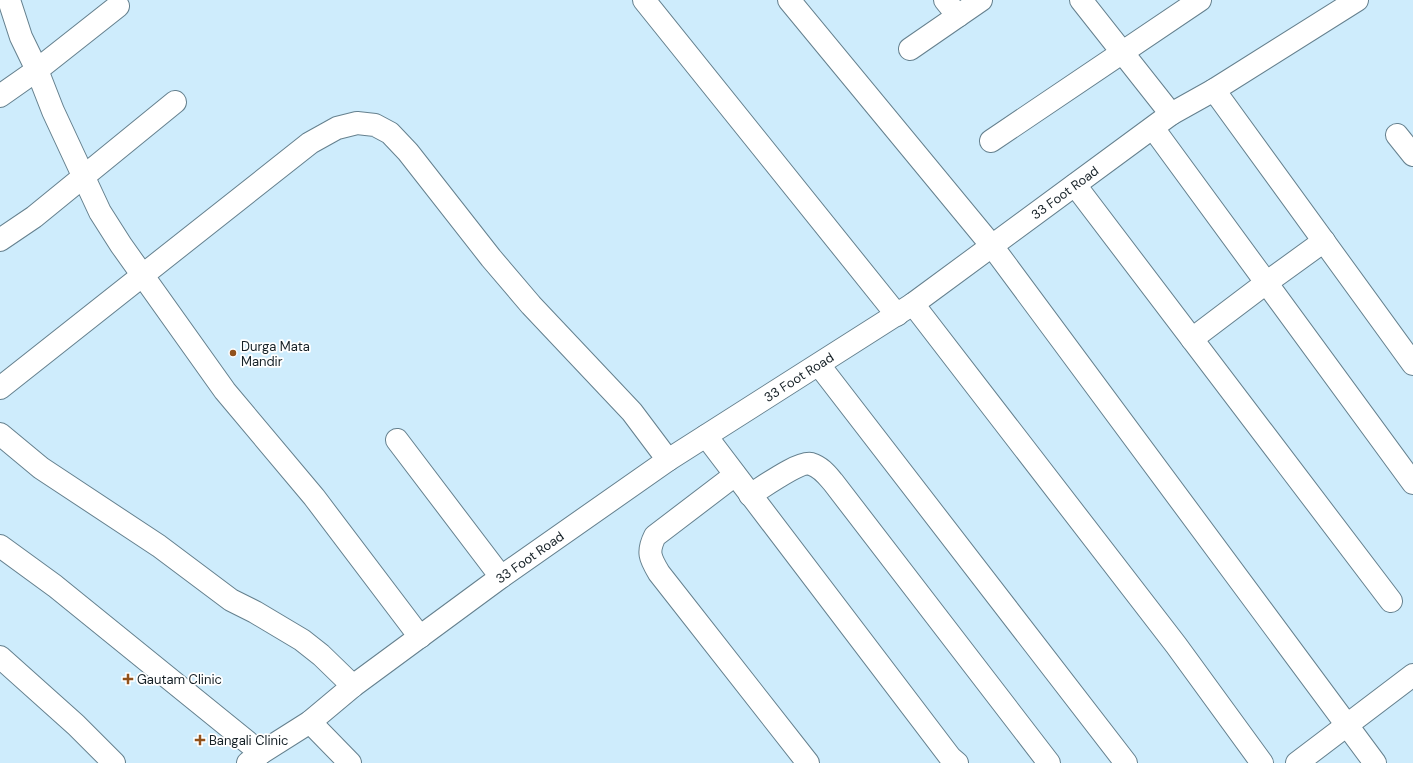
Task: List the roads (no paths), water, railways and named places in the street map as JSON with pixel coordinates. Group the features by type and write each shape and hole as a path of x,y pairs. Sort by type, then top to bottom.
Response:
{"street":[{"path":"644,0 905,310 1176,646 1262,763"},
{"path":"789,0 992,246 1375,763"},
{"path":"910,48 951,8 981,0"},
{"path":"1081,0 1172,114"},
{"path":"991,141 1200,0"},
{"name":"33 Foot Road","path":"254,758 310,722 353,686 501,577 668,460 905,310 1172,114 1214,90 1357,0"},
{"path":"7,3 37,70 53,111 100,212 142,275 225,391 319,503 420,637"},
{"path":"0,96 37,70 118,6"},
{"path":"1214,90 1413,364"},
{"path":"0,240 34,217 175,102"},
{"path":"0,388 310,143 336,128 357,123 375,125 390,133 408,152 491,258 531,305 632,412 668,460"},
{"path":"1153,128 1413,483"},
{"path":"1397,135 1413,156"},
{"path":"1075,185 1391,601"},
{"path":"1192,339 1324,241"},
{"path":"819,365 1126,763"},
{"path":"0,434 41,468 159,546 230,600 259,614 302,640 321,655 353,686"},
{"path":"706,436 945,751 957,763"},
{"path":"397,440 501,577"},
{"path":"750,495 796,467 810,464 821,468 1049,763"},
{"path":"735,475 655,536 650,547 651,560 659,573 808,763"},
{"path":"0,546 55,586 254,758"},
{"path":"0,657 76,725 114,763"},
{"path":"1296,763 1413,675"},
{"path":"310,722 350,763"}],"place":[{"name":"Durga Mata Mandir","path":"233,353"},
{"name":"Gautam Clinic","path":"128,679"},
{"name":"Bangali Clinic","path":"200,740"}]}
